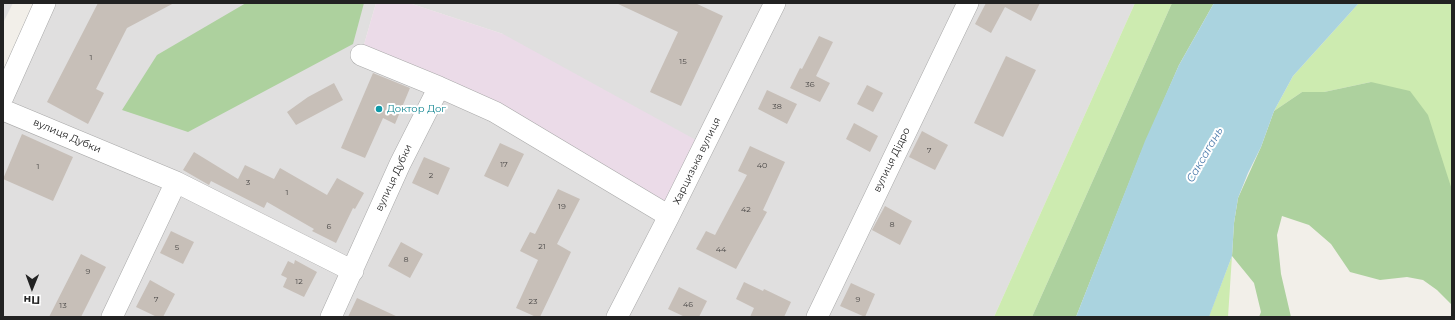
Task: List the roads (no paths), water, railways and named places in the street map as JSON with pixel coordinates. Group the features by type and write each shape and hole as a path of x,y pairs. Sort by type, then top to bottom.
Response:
{"street":[{"path":"3,97 45,3"},
{"name":"вулиця Дідро","path":"817,317 968,3"},
{"name":"Харцизька вулиця","path":"617,317 669,216 770,4"},
{"path":"361,55 439,86 495,112 669,216"},
{"name":"вулиця Дубки","path":"331,317 400,164 439,86"},
{"name":"вулиця Дубки","path":"3,110 176,182 352,271"},
{"path":"112,317 176,182"}],"water":[{"name":"Саксагань","path":"1214,3 1359,3 1293,76 1274,111 1261,147 1238,198 1234,223 1232,256 1209,317 1076,317 1145,141 1179,65"}],"place":[{"name":"Доктор Дог","path":"379,109"}]}
